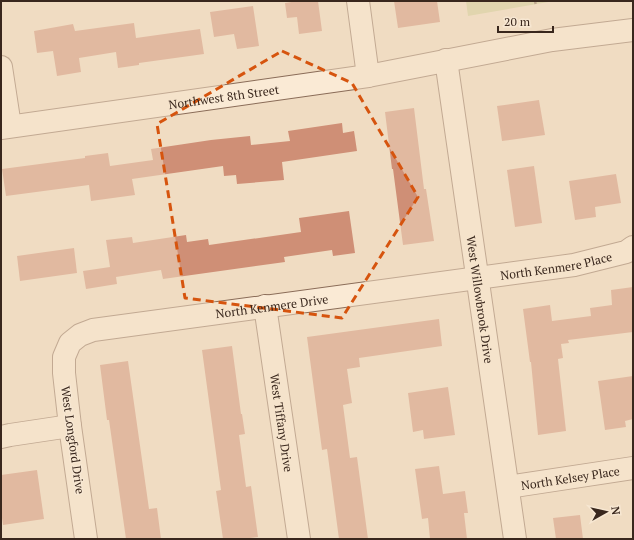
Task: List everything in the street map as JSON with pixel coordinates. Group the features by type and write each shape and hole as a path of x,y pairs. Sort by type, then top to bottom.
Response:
{"street":[{"path":"358,1 368,76"},
{"name":"Northwest 8th Street","path":"5,127 368,76 552,40 633,30"},
{"name":"West Willowbrook Drive","path":"446,60 515,539"},
{"path":"1,67 5,127"},
{"name":"North Kenmere Place","path":"478,279 574,265 626,252 633,247"},
{"name":"North Kenmere Drive","path":"70,343 80,335 93,330 265,306 478,279"},
{"name":"West Tiffany Drive","path":"265,306 299,539"},
{"name":"West Longford Drive","path":"70,343 64,357 64,373 86,539"},
{"path":"1,437 70,426"},
{"name":"North Kelsey Place","path":"508,487 633,468"}],"path":[{"path":"536,1 536,6"}],"highlighted area":[{"path":"282,51 352,83 418,197 342,318 185,298 157,124"}],"shaded area":[{"path":"466,1 554,1 468,16"}],"building":[{"path":"298,1 318,1 322,31 299,34 297,17 287,18 285,3"},
{"path":"394,1 437,1 440,22 398,28"},
{"path":"253,6 259,46 237,49 234,34 214,37 210,12"},
{"path":"134,23 136,38 200,29 204,54 139,63 139,65 118,68 116,52 79,58 81,72 57,76 53,51 37,53 34,31 73,24 75,31"},
{"path":"539,100 545,135 502,141 497,106"},
{"path":"414,108 424,189 426,189 434,241 403,245 385,112"},
{"path":"342,123 343,133 354,131 357,151 282,162 284,180 237,184 236,175 224,176 223,166 132,179 135,195 91,201 89,185 6,196 2,169 85,158 85,156 108,153 110,166 153,160 151,149 250,136 251,145 290,141 288,131"},
{"path":"534,166 542,223 515,227 507,170"},
{"path":"616,174 621,203 595,207 596,217 575,220 569,181"},
{"path":"349,211 355,253 333,256 332,250 284,257 285,262 163,279 161,270 116,277 117,284 86,289 83,271 110,267 106,240 132,237 133,243 186,235 187,242 208,239 209,245 301,232 299,218"},
{"path":"74,248 77,273 20,281 17,256"},
{"path":"633,287 633,332 568,340 569,343 561,344 563,358 558,359 566,431 538,435 531,362 523,309 550,305 552,321 591,316 590,308 612,305 611,290"},
{"path":"439,319 442,346 359,358 360,367 347,369 352,403 343,405 350,458 357,457 368,539 339,539 327,449 322,450 307,337"},
{"path":"232,346 245,434 239,435 246,487 251,486 258,537 242,539 223,539 216,491 221,490 202,350"},
{"path":"128,361 149,509 157,508 161,539 126,539 109,420 107,420 100,365"},
{"path":"633,376 633,419 625,421 626,427 605,430 598,381"},
{"path":"448,387 455,435 424,439 423,430 413,432 408,393"},
{"path":"439,466 443,494 465,491 468,513 464,513 467,539 430,539 428,518 422,519 415,469"},
{"path":"37,470 44,519 3,525 1,511 1,475"},
{"path":"580,515 583,539 556,539 553,518"}]}
